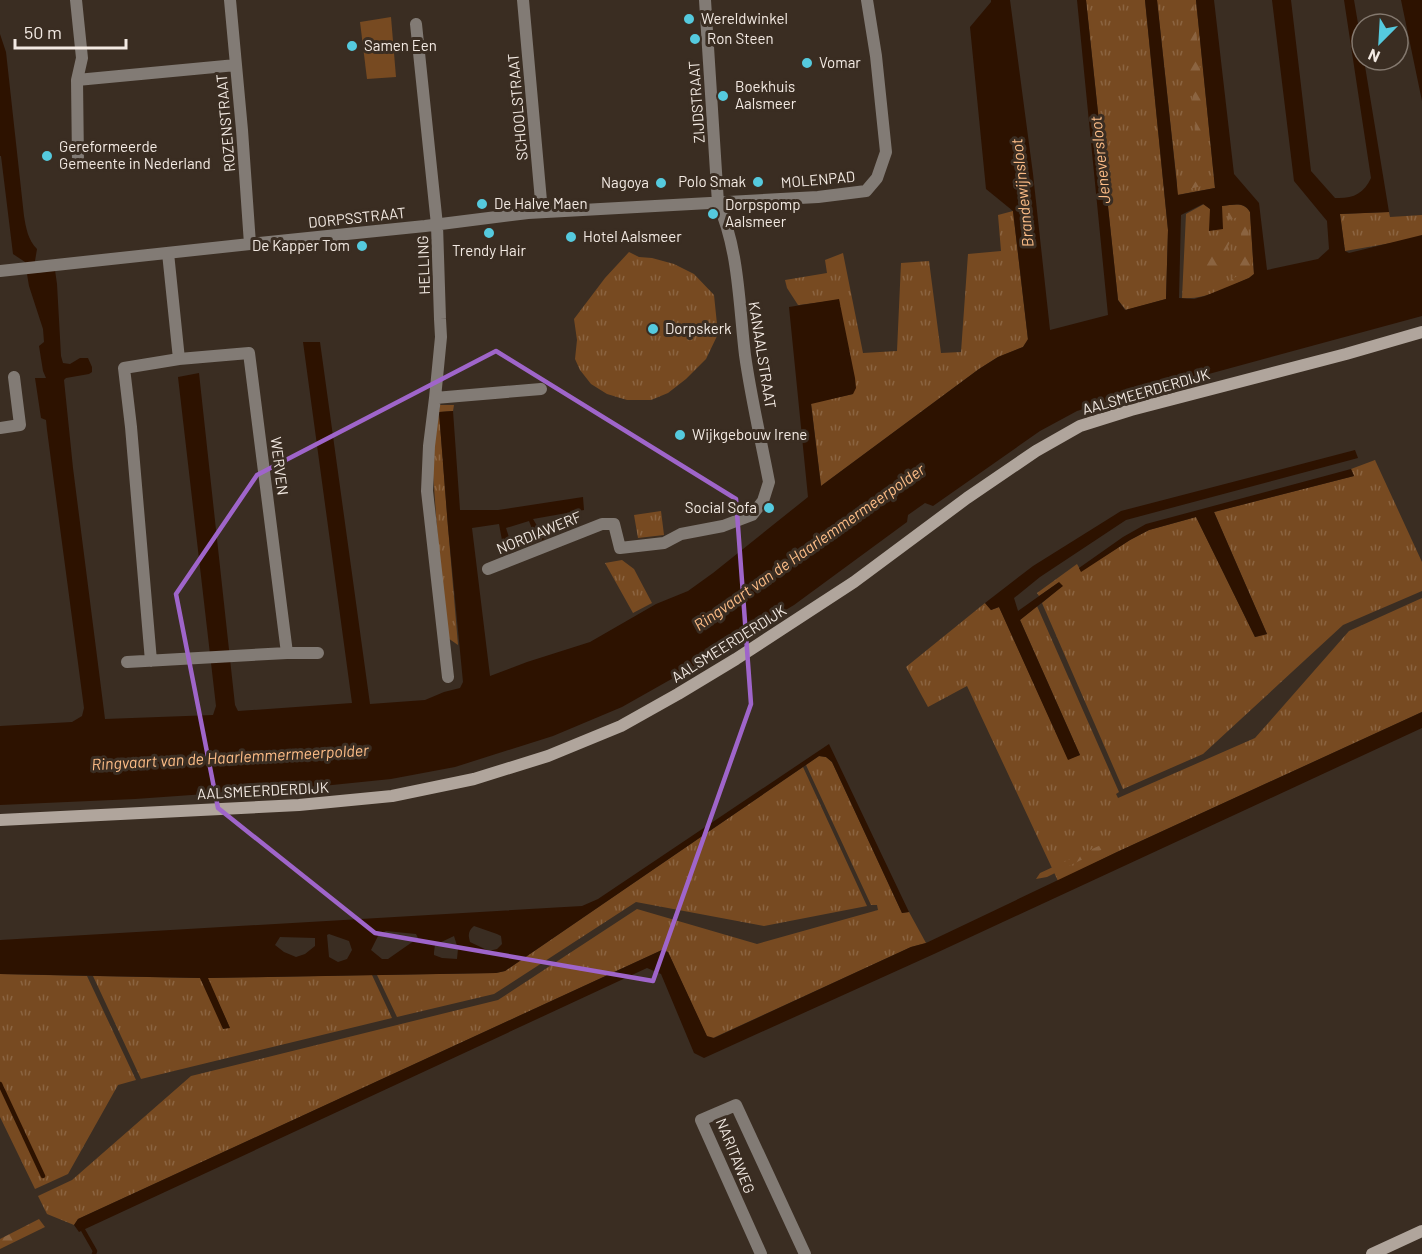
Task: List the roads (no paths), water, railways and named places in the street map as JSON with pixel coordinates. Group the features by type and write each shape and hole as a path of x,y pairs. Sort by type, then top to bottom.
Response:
{"street":[{"path":"76,0 82,58 77,80 78,162"},
{"name":"ROZENSTRAAT","path":"230,0 250,244"},
{"name":"SCHOOLSTRAAT","path":"523,0 542,212"},
{"name":"ZIJDSTRAAT","path":"705,0 718,202"},
{"name":"MOLENPAD","path":"718,202 818,197 867,191 878,178 886,152 876,56 867,0"},
{"name":"HELLING","path":"416,24 437,225 441,337 429,446 427,491 448,678"},
{"path":"77,80 236,65"},
{"name":"DORPSSTRAAT","path":"0,272 542,212 718,202"},
{"name":"KANAALSTRAAT","path":"602,524 614,524 620,548 664,543 681,534 723,526 752,515 763,501 769,482 746,359 732,246 726,219 718,202"},
{"path":"168,253 179,359"},
{"name":"AALSMEERDERDIJK","path":"0,820 299,805 392,796 474,779 548,756 621,726 736,659 854,582 967,498 1036,451 1080,426 1131,410 1422,332"},
{"name":"WERVEN","path":"152,661 124,368 179,359 249,352 287,652"},
{"path":"0,428 20,425 14,377"},
{"path":"435,398 541,389"},
{"name":"NORDIAWERF","path":"488,569 602,524"},
{"path":"127,662 287,652 318,653"},
{"name":"NARITAWEG","path":"761,1254 701,1120 736,1105 805,1254"},
{"path":"1372,1254 1422,1231"}],"water":[{"path":"991,0 1010,0 1033,174 1050,330 1108,315 1077,0 1086,0 1118,300 1125,310 1166,299 1168,230 1145,0 1157,0 1178,195 1215,188 1196,0 1214,0 1234,174 1259,203 1267,270 1318,259 1329,249 1327,221 1294,181 1272,0 1291,0 1311,171 1335,198 1352,196 1361,192 1371,178 1355,72 1366,72 1389,212 1340,214 1345,251 1349,253 1422,235 1422,316 1077,411 1040,431 933,506 925,503 908,515 907,522 794,605 774,617 736,633 691,668 622,707 553,736 455,767 391,779 293,789 286,789 276,784 227,787 220,793 0,805 0,726 72,722 82,716 84,708 46,420 41,418 35,378 46,378 39,346 44,342 43,329 29,286 25,262 13,254 0,156 0,34 6,52 24,216 29,238 37,249 35,261 37,273 55,270 63,363 70,364 80,358 88,358 92,367 92,372 89,374 64,380 105,719 213,715 216,706 178,377 199,373 235,705 238,711 352,703 303,342 320,342 370,704 425,700 460,688 463,682 439,412 453,411 460,510 498,510 583,497 584,510 533,519 545,539 537,542 529,521 506,528 513,550 504,551 499,524 472,528 490,676 590,642 656,604 688,591 808,497 789,307 839,299 855,378 856,388 853,394 811,404 821,486 979,369 998,357 1023,347 1028,339 1013,211 986,189 970,27","holes":["1203,204 1210,209 1209,231 1223,229 1222,206 1245,206 1250,212 1254,274 1205,296 1194,299 1179,298 1181,215"]},
{"path":"1344,0 1354,0 1356,12 1350,12 1350,40"},
{"path":"1401,0 1422,0 1422,101 1410,43 1410,12 1403,12"},
{"path":"1355,450 1358,458 1126,520 1040,577 1014,598 1018,611 1059,582 1063,586 1020,620 1080,755 1068,760 999,607 991,610 985,603 1033,566 1121,511"},
{"path":"1351,469 1354,476 1214,512 1267,634 1255,637 1196,517 1149,530 1081,572 1079,568 1146,524"},
{"path":"1422,712 1422,728 704,1058 694,1053 661,974 647,968 79,1232 74,1225 78,1219 662,950 668,952 707,1036 714,1038 911,947 926,943 1117,852"},
{"path":"829,744 909,912 902,913 832,762 826,757 819,756 505,971 208,978 230,1028 223,1029 200,978 0,974 0,940 582,906 598,899","holes":["474,926 501,936 502,944 497,949 489,951 470,942 469,933","386,931 416,934 418,938 388,959 382,959 371,950 378,936","327,935 349,941 352,950 347,959 338,962 329,957","454,936 458,949 457,959 434,955 435,945","280,937 315,938 315,946 305,954 296,957 275,945"]}],"waterway":[{"path":"0,1084 43,1176"},
{"path":"83,1230 95,1251 94,1254"}],"place":[{"name":"Wereldwinkel","path":"689,19"},
{"name":"Ron Steen","path":"695,39"},
{"name":"Samen Een","path":"352,46"},
{"name":"Vomar","path":"807,63"},
{"name":"Boekhuis Aalsmeer","path":"723,96"},
{"name":"Gereformeerde Gemeente in Nederland","path":"47,156"},
{"name":"Polo Smak","path":"758,182"},
{"name":"Nagoya","path":"661,183"},
{"name":"De Halve Maen","path":"482,204"},
{"name":"Dorpspomp Aalsmeer","path":"713,214"},
{"name":"Trendy Hair","path":"489,233"},
{"name":"Hotel Aalsmeer","path":"571,237"},
{"name":"De Kapper Tom","path":"362,246"},
{"name":"Dorpskerk","path":"653,329"},
{"name":"Wijkgebouw Irene","path":"680,435"},
{"name":"Social Sofa","path":"769,508"}],"water label":[{"name":"Jeneversloot","path":"1100,160"},
{"name":"Brandewijnsloot","path":"1022,193"},
{"name":"Ringvaart van de Haarlemmermeerpolder","path":"809,547"},
{"name":"Ringvaart van de Haarlemmermeerpolder","path":"230,757"}]}
